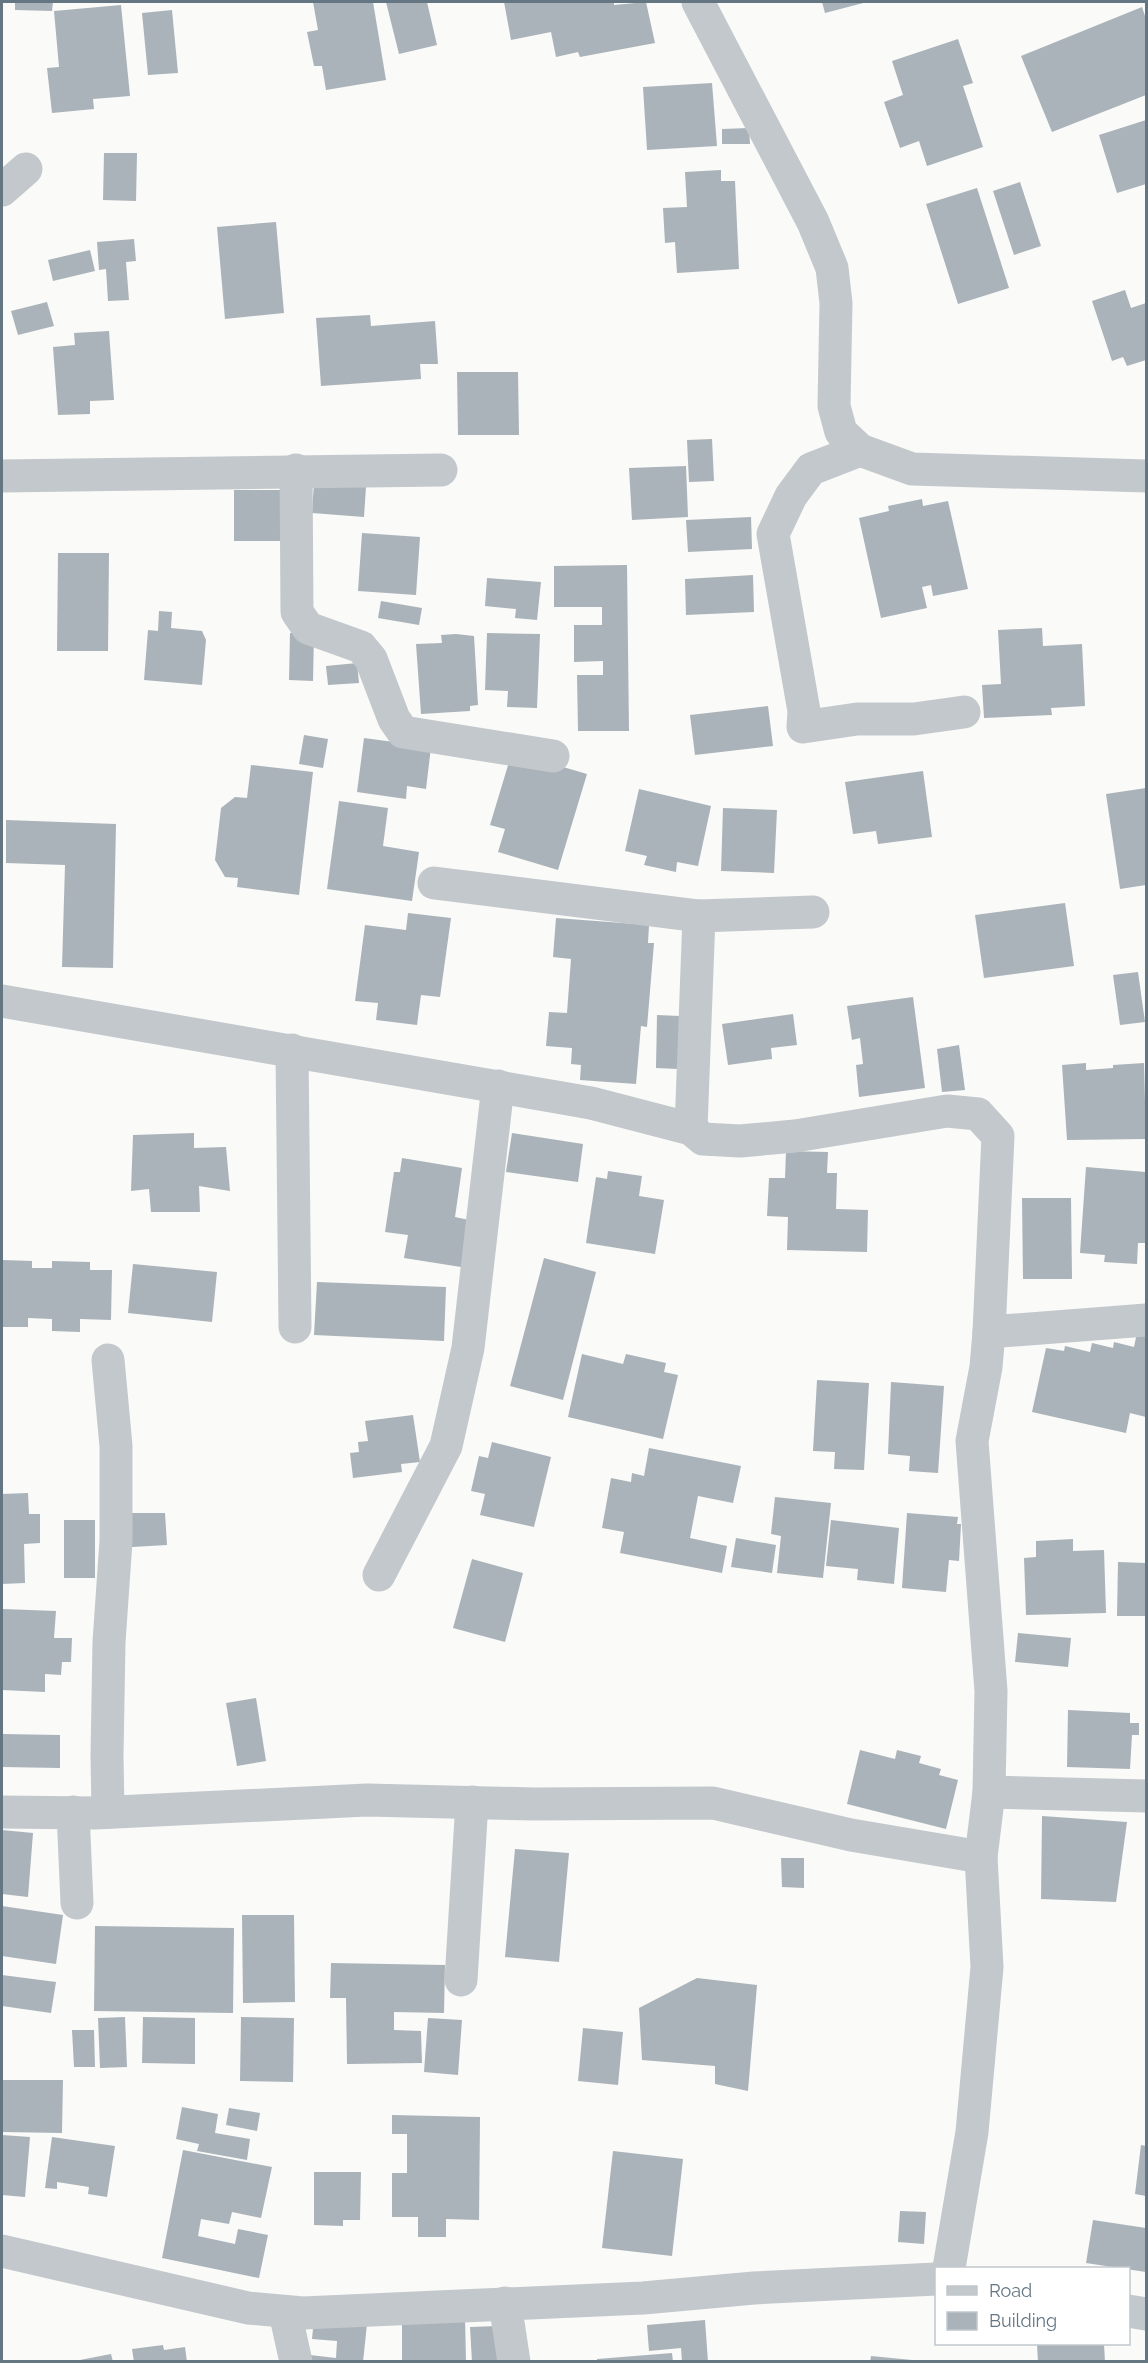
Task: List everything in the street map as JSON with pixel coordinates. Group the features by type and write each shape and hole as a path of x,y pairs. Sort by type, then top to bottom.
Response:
{"street":[{"path":"698,2 813,222 832,268 837,303 834,406 841,432 860,450 912,469 1146,476"},
{"path":"2,190 26,169"},
{"path":"860,450 812,469 791,496 773,534 804,711 803,727 857,719 914,719 964,712"},
{"path":"2,476 296,470 441,470"},
{"path":"296,470 297,612 308,628 361,647 371,659 394,719 403,732 553,756"},
{"path":"434,883 699,916 813,912"},
{"path":"691,1129 699,916"},
{"path":"2,1001 591,1103 691,1129 703,1139 740,1141 795,1136 947,1111 978,1114 998,1136 989,1332 986,1366 972,1441 991,1691 989,1792 981,1857 987,1967 972,2132 950,2267"},
{"path":"291,1050 295,1327"},
{"path":"379,1575 446,1446 468,1348 498,1086"},
{"path":"989,1332 1146,1320"},
{"path":"108,1360 116,1446 116,1541 108,1722 108,1812"},
{"path":"989,1792 1146,1796"},
{"path":"2,1812 108,1812 367,1800 713,1803 851,1835 981,1857"},
{"path":"461,1980 472,1802"},
{"path":"73,1812 77,1903"},
{"path":"2,2251 248,2308 303,2313 643,2298 754,2288 935,2279"},
{"path":"505,2303 514,2361"},
{"path":"1130,2311 1146,2314"},
{"path":"285,2312 296,2361"}],"building":[{"path":"15,2 53,2 52,11 15,10"},
{"path":"313,2 373,2 386,80 326,90 322,66 314,66 307,32 318,30"},
{"path":"386,2 427,2 437,45 399,54"},
{"path":"504,2 614,2 614,5 646,2 655,43 580,57 578,52 556,57 551,32 511,40"},
{"path":"822,2 867,2 825,13"},
{"path":"121,5 130,96 93,99 94,109 52,113 47,68 59,67 54,11"},
{"path":"1142,7 1146,19 1146,95 1052,132 1021,56"},
{"path":"172,10 178,73 148,75 142,13"},
{"path":"958,39 973,83 963,86 983,147 927,166 919,141 900,148 884,102 903,95 892,61"},
{"path":"712,83 717,146 647,150 643,87"},
{"path":"1146,120 1146,184 1117,193 1099,135"},
{"path":"749,128 750,144 722,144 722,129"},
{"path":"104,153 137,153 136,201 103,200"},
{"path":"721,170 721,181 735,181 739,269 677,273 675,242 665,243 663,208 687,207 685,172"},
{"path":"1020,182 1041,246 1014,255 993,191"},
{"path":"977,188 1009,288 958,304 926,204"},
{"path":"276,222 284,313 225,319 217,227"},
{"path":"134,239 136,261 126,262 129,300 108,301 106,269 99,270 97,242"},
{"path":"90,250 95,271 53,281 48,260"},
{"path":"1125,290 1131,308 1146,303 1146,360 1127,366 1123,357 1112,361 1092,301"},
{"path":"47,302 54,326 18,335 11,311"},
{"path":"370,315 371,326 435,321 438,364 420,364 421,379 321,386 316,318"},
{"path":"109,331 114,400 90,401 90,414 58,415 53,347 75,345 74,333"},
{"path":"457,372 518,372 519,435 458,435"},
{"path":"712,439 714,481 689,482 687,440"},
{"path":"686,466 688,517 632,520 629,468"},
{"path":"314,482 366,487 364,517 312,513"},
{"path":"234,490 285,490 286,541 234,541"},
{"path":"922,499 923,506 948,501 968,589 933,596 931,585 922,587 927,608 881,618 859,518 889,511 888,506"},
{"path":"751,517 752,549 688,552 686,520"},
{"path":"362,533 420,537 416,595 358,591"},
{"path":"58,553 109,553 108,651 57,651"},
{"path":"627,565 629,731 578,731 577,675 603,675 603,661 574,662 574,625 602,625 602,607 554,607 554,566"},
{"path":"753,575 754,612 686,615 685,579"},
{"path":"487,578 541,582 537,620 515,618 516,609 485,606"},
{"path":"381,601 422,608 419,625 378,618"},
{"path":"159,611 172,612 171,628 202,631 206,640 202,685 144,680 148,630 158,631"},
{"path":"1042,628 1043,646 1082,644 1085,706 1051,708 1052,715 984,718 982,685 1001,684 998,630"},
{"path":"290,633 314,633 313,681 289,680"},
{"path":"487,633 540,634 537,708 507,707 508,691 485,690"},
{"path":"441,635 474,636 478,705 470,706 470,711 421,714 416,644 442,643"},
{"path":"357,663 359,683 328,685 326,666"},
{"path":"768,706 773,746 695,755 690,715"},
{"path":"304,735 328,739 323,768 299,764"},
{"path":"364,738 431,747 426,789 407,786 406,799 357,792"},
{"path":"512,752 587,774 558,870 498,852 505,829 490,825"},
{"path":"251,765 313,772 299,895 237,887 238,878 225,877 215,860 221,808 235,797 247,798"},
{"path":"923,771 932,837 878,844 876,831 853,834 845,782"},
{"path":"1146,788 1146,885 1120,889 1106,794"},
{"path":"639,789 711,806 698,866 677,862 676,872 644,865 647,856 625,851"},
{"path":"339,801 388,808 383,846 419,852 412,901 327,889"},
{"path":"723,808 777,810 774,873 721,871"},
{"path":"6,820 116,824 113,968 62,967 65,865 6,863"},
{"path":"1065,903 1074,966 984,978 975,915"},
{"path":"408,913 451,918 440,997 421,995 417,1025 376,1020 378,1003 355,1001 365,925 406,930"},
{"path":"556,918 649,925 648,943 654,943 647,1027 641,1026 636,1084 580,1080 581,1065 571,1064 572,1048 546,1046 549,1012 567,1013 571,959 553,957"},
{"path":"1138,972 1145,1022 1120,1025 1113,975"},
{"path":"913,997 925,1088 859,1097 856,1065 863,1064 860,1038 852,1040 847,1006"},
{"path":"793,1014 797,1045 771,1048 772,1059 728,1065 722,1024"},
{"path":"657,1015 680,1016 678,1069 656,1068"},
{"path":"959,1045 965,1090 942,1092 937,1049"},
{"path":"1086,1063 1086,1070 1144,1063 1146,1139 1067,1140 1062,1065"},
{"path":"194,1133 194,1148 226,1147 230,1191 199,1186 200,1212 151,1212 149,1189 131,1191 133,1135"},
{"path":"512,1133 583,1144 578,1182 506,1172"},
{"path":"786,1151 828,1152 827,1173 837,1173 836,1209 868,1210 867,1252 787,1250 788,1217 767,1216 769,1178 785,1178"},
{"path":"402,1158 462,1168 455,1217 469,1220 461,1267 404,1258 408,1235 385,1232 394,1172 400,1172"},
{"path":"1086,1167 1146,1172 1146,1243 1138,1243 1137,1264 1104,1262 1105,1255 1080,1253"},
{"path":"608,1171 642,1176 639,1196 664,1200 655,1254 586,1243 596,1177 607,1179"},
{"path":"1022,1198 1071,1198 1072,1279 1023,1279"},
{"path":"544,1258 596,1272 563,1400 510,1386"},
{"path":"2,1260 32,1261 32,1268 52,1268 52,1261 90,1262 90,1270 112,1270 111,1320 80,1319 80,1332 52,1331 52,1319 28,1318 28,1327 2,1327"},
{"path":"133,1264 217,1272 212,1322 128,1313"},
{"path":"317,1282 446,1287 444,1341 314,1335"},
{"path":"1138,1328 1146,1330 1146,1417 1130,1413 1126,1433 1032,1412 1046,1348 1064,1351 1065,1346 1090,1352 1092,1343 1113,1348 1114,1342 1134,1347"},
{"path":"582,1354 623,1364 626,1354 666,1363 664,1372 678,1375 663,1439 568,1417"},
{"path":"817,1380 869,1383 864,1470 834,1469 835,1452 813,1451"},
{"path":"891,1382 944,1386 938,1473 909,1471 910,1456 888,1454"},
{"path":"413,1415 420,1462 401,1464 402,1472 353,1478 350,1453 359,1452 358,1442 368,1441 365,1421"},
{"path":"492,1442 551,1457 534,1527 480,1515 485,1494 471,1491 479,1456 488,1458"},
{"path":"649,1448 741,1466 733,1503 698,1496 690,1538 727,1546 722,1573 620,1553 624,1532 602,1528 611,1478 631,1482 632,1473 644,1476"},
{"path":"28,1493 29,1514 40,1514 40,1543 24,1544 25,1583 2,1584 2,1494"},
{"path":"775,1497 831,1503 823,1578 777,1573 781,1536 771,1534"},
{"path":"130,1513 165,1513 167,1545 132,1547"},
{"path":"907,1513 958,1517 957,1524 961,1524 959,1561 949,1560 946,1592 902,1588"},
{"path":"64,1520 95,1520 95,1578 64,1578"},
{"path":"831,1520 899,1528 894,1584 857,1580 858,1569 826,1566"},
{"path":"736,1538 776,1545 772,1573 731,1567"},
{"path":"1073,1539 1073,1551 1104,1550 1106,1613 1026,1615 1024,1558 1036,1557 1036,1541"},
{"path":"472,1559 523,1573 505,1642 453,1628"},
{"path":"1118,1562 1146,1563 1146,1616 1117,1616"},
{"path":"3,1609 56,1611 54,1638 72,1638 71,1662 62,1662 61,1675 45,1674 45,1692 2,1690"},
{"path":"1018,1633 1071,1638 1068,1667 1015,1662"},
{"path":"256,1698 266,1761 237,1766 226,1703"},
{"path":"1068,1710 1130,1713 1130,1723 1139,1723 1139,1735 1132,1735 1130,1769 1067,1767"},
{"path":"2,1734 60,1735 60,1768 2,1767"},
{"path":"860,1750 895,1759 897,1750 921,1756 919,1763 941,1769 939,1775 958,1780 946,1829 847,1804"},
{"path":"1042,1816 1127,1822 1116,1902 1041,1899"},
{"path":"2,1830 33,1833 28,1897 2,1894"},
{"path":"515,1849 569,1853 559,1962 505,1957"},
{"path":"781,1858 804,1858 804,1888 782,1887"},
{"path":"2,1906 63,1915 56,1964 2,1956"},
{"path":"242,1915 294,1915 295,2002 243,2003"},
{"path":"95,1926 234,1928 233,2013 94,2011"},
{"path":"331,1963 445,1965 444,2013 394,2012 394,2030 421,2031 422,2063 347,2064 346,1998 330,1998"},
{"path":"2,1975 56,1982 51,2013 2,2006"},
{"path":"697,1978 757,1985 748,2091 715,2084 715,2066 642,2060 639,2008"},
{"path":"125,2017 127,2067 100,2068 98,2018"},
{"path":"143,2017 195,2018 195,2064 142,2063"},
{"path":"241,2017 294,2018 293,2082 240,2081"},
{"path":"428,2018 462,2020 458,2075 424,2072"},
{"path":"583,2028 623,2032 618,2085 578,2081"},
{"path":"72,2030 94,2030 95,2067 74,2067"},
{"path":"2,2080 63,2080 62,2133 2,2132"},
{"path":"182,2107 218,2114 215,2133 250,2139 247,2160 197,2151 199,2144 176,2139"},
{"path":"229,2108 260,2113 257,2131 226,2125"},
{"path":"392,2115 480,2117 479,2220 446,2219 446,2237 418,2237 418,2217 392,2217 392,2173 407,2173 407,2134 392,2134"},
{"path":"2,2135 30,2137 25,2197 2,2195"},
{"path":"52,2137 115,2146 107,2197 88,2194 89,2187 57,2182 57,2189 45,2188"},
{"path":"1141,2145 1146,2146 1146,2196 1135,2194"},
{"path":"183,2150 272,2167 261,2218 232,2212 229,2224 201,2219 198,2236 235,2244 238,2229 268,2235 259,2278 162,2258"},
{"path":"613,2151 683,2159 672,2256 602,2248"},
{"path":"314,2172 361,2172 360,2220 343,2220 343,2226 314,2225"},
{"path":"900,2211 926,2212 924,2244 898,2242"},
{"path":"1093,2220 1146,2228 1146,2272 1130,2270 1130,2267 1086,2263"},
{"path":"465,2317 466,2362 402,2362 402,2318"},
{"path":"314,2318 367,2324 363,2362 309,2362 310,2355 336,2358 337,2341 312,2339"},
{"path":"705,2320 708,2362 682,2362 681,2348 649,2351 647,2325"},
{"path":"497,2326 498,2362 472,2362 470,2327"},
{"path":"163,2345 164,2350 185,2347 187,2362 134,2362 132,2349"},
{"path":"1037,2345 1104,2345 1105,2362 1038,2362"},
{"path":"672,2353 673,2362 597,2362 597,2359"},
{"path":"111,2354 113,2362 80,2362 80,2360"},
{"path":"871,2356 912,2360 912,2362 870,2362"}]}
